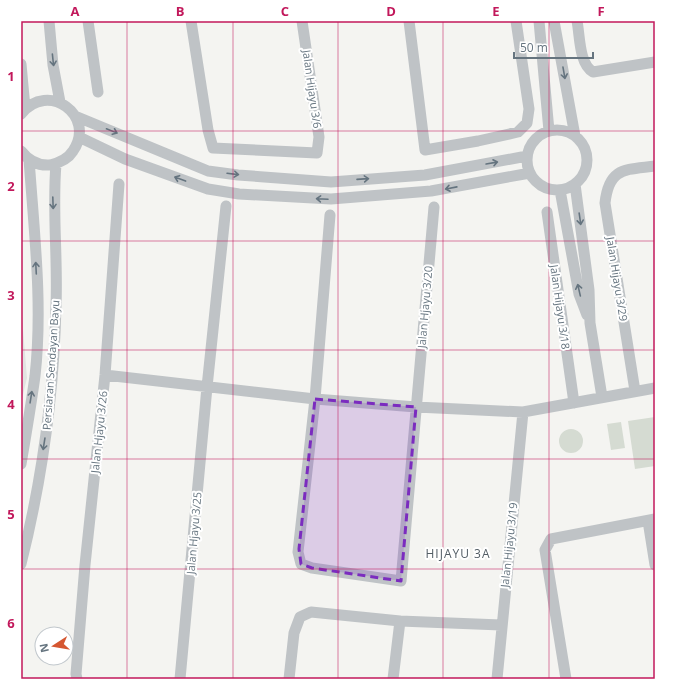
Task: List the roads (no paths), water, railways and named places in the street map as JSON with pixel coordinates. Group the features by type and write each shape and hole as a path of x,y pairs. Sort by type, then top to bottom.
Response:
{"street":[{"path":"49,21 53,65 60,102"},
{"path":"88,21 98,92"},
{"name":"Jalan Hijayu 3/6","path":"191,21 208,130 213,148 317,153 319,137 302,21"},
{"path":"409,21 425,150 478,141 518,132 527,124 529,109 516,21"},
{"path":"539,21 549,131"},
{"path":"554,21 575,136"},
{"path":"577,21 584,62 587,68 594,72 655,62"},
{"path":"21,64 23,111 42,100 60,102 69,108 75,116 79,126 77,146 72,154 56,164 42,164 29,159 21,151"},
{"path":"75,116 208,171 238,175 339,181 425,175 527,156"},
{"path":"549,131 567,132 575,136 582,143 586,151 586,170 575,184 560,190 543,186 530,173 527,156 534,142 541,135 549,131"},
{"path":"79,137 125,159 201,187 239,194 331,199 431,191 530,173"},
{"name":"Persiaran Sendayan Bayu","path":"21,464 35,375 37,332 37,283 29,159"},
{"name":"Persiaran Sendayan Bayu","path":"21,564 33,513 52,386 56,306 53,198 56,164"},
{"name":"Jalan Hijayu 3/29","path":"635,391 606,203 612,180 621,170 655,166"},
{"name":"Jalan Hjayu 3/26","path":"77,679 76,674 85,565 105,375 118,184"},
{"path":"575,184 589,290 590,324 602,397"},
{"path":"560,190 579,294 590,324"},
{"name":"Jalan Hjayu 3/25","path":"180,679 206,387 226,206"},
{"name":"Jalan Hjayu 3/20","path":"315,399 299,549 301,564 312,568 401,580 434,207"},
{"name":"Jalan Hijayu 3/18","path":"547,212 574,403"},
{"path":"315,399 330,215"},
{"path":"105,375 315,399 416,407 523,412 655,388"},
{"name":"Jalan Hijayu 3/19","path":"498,679 501,625 523,412"},
{"path":"566,679 545,550 551,539 652,520 655,565"},
{"path":"289,679 294,633 300,617 311,612 400,622 501,625"},
{"path":"393,679 400,622"}],"district":[{"name":"HIJAYU 3A","path":"458,554"}]}
